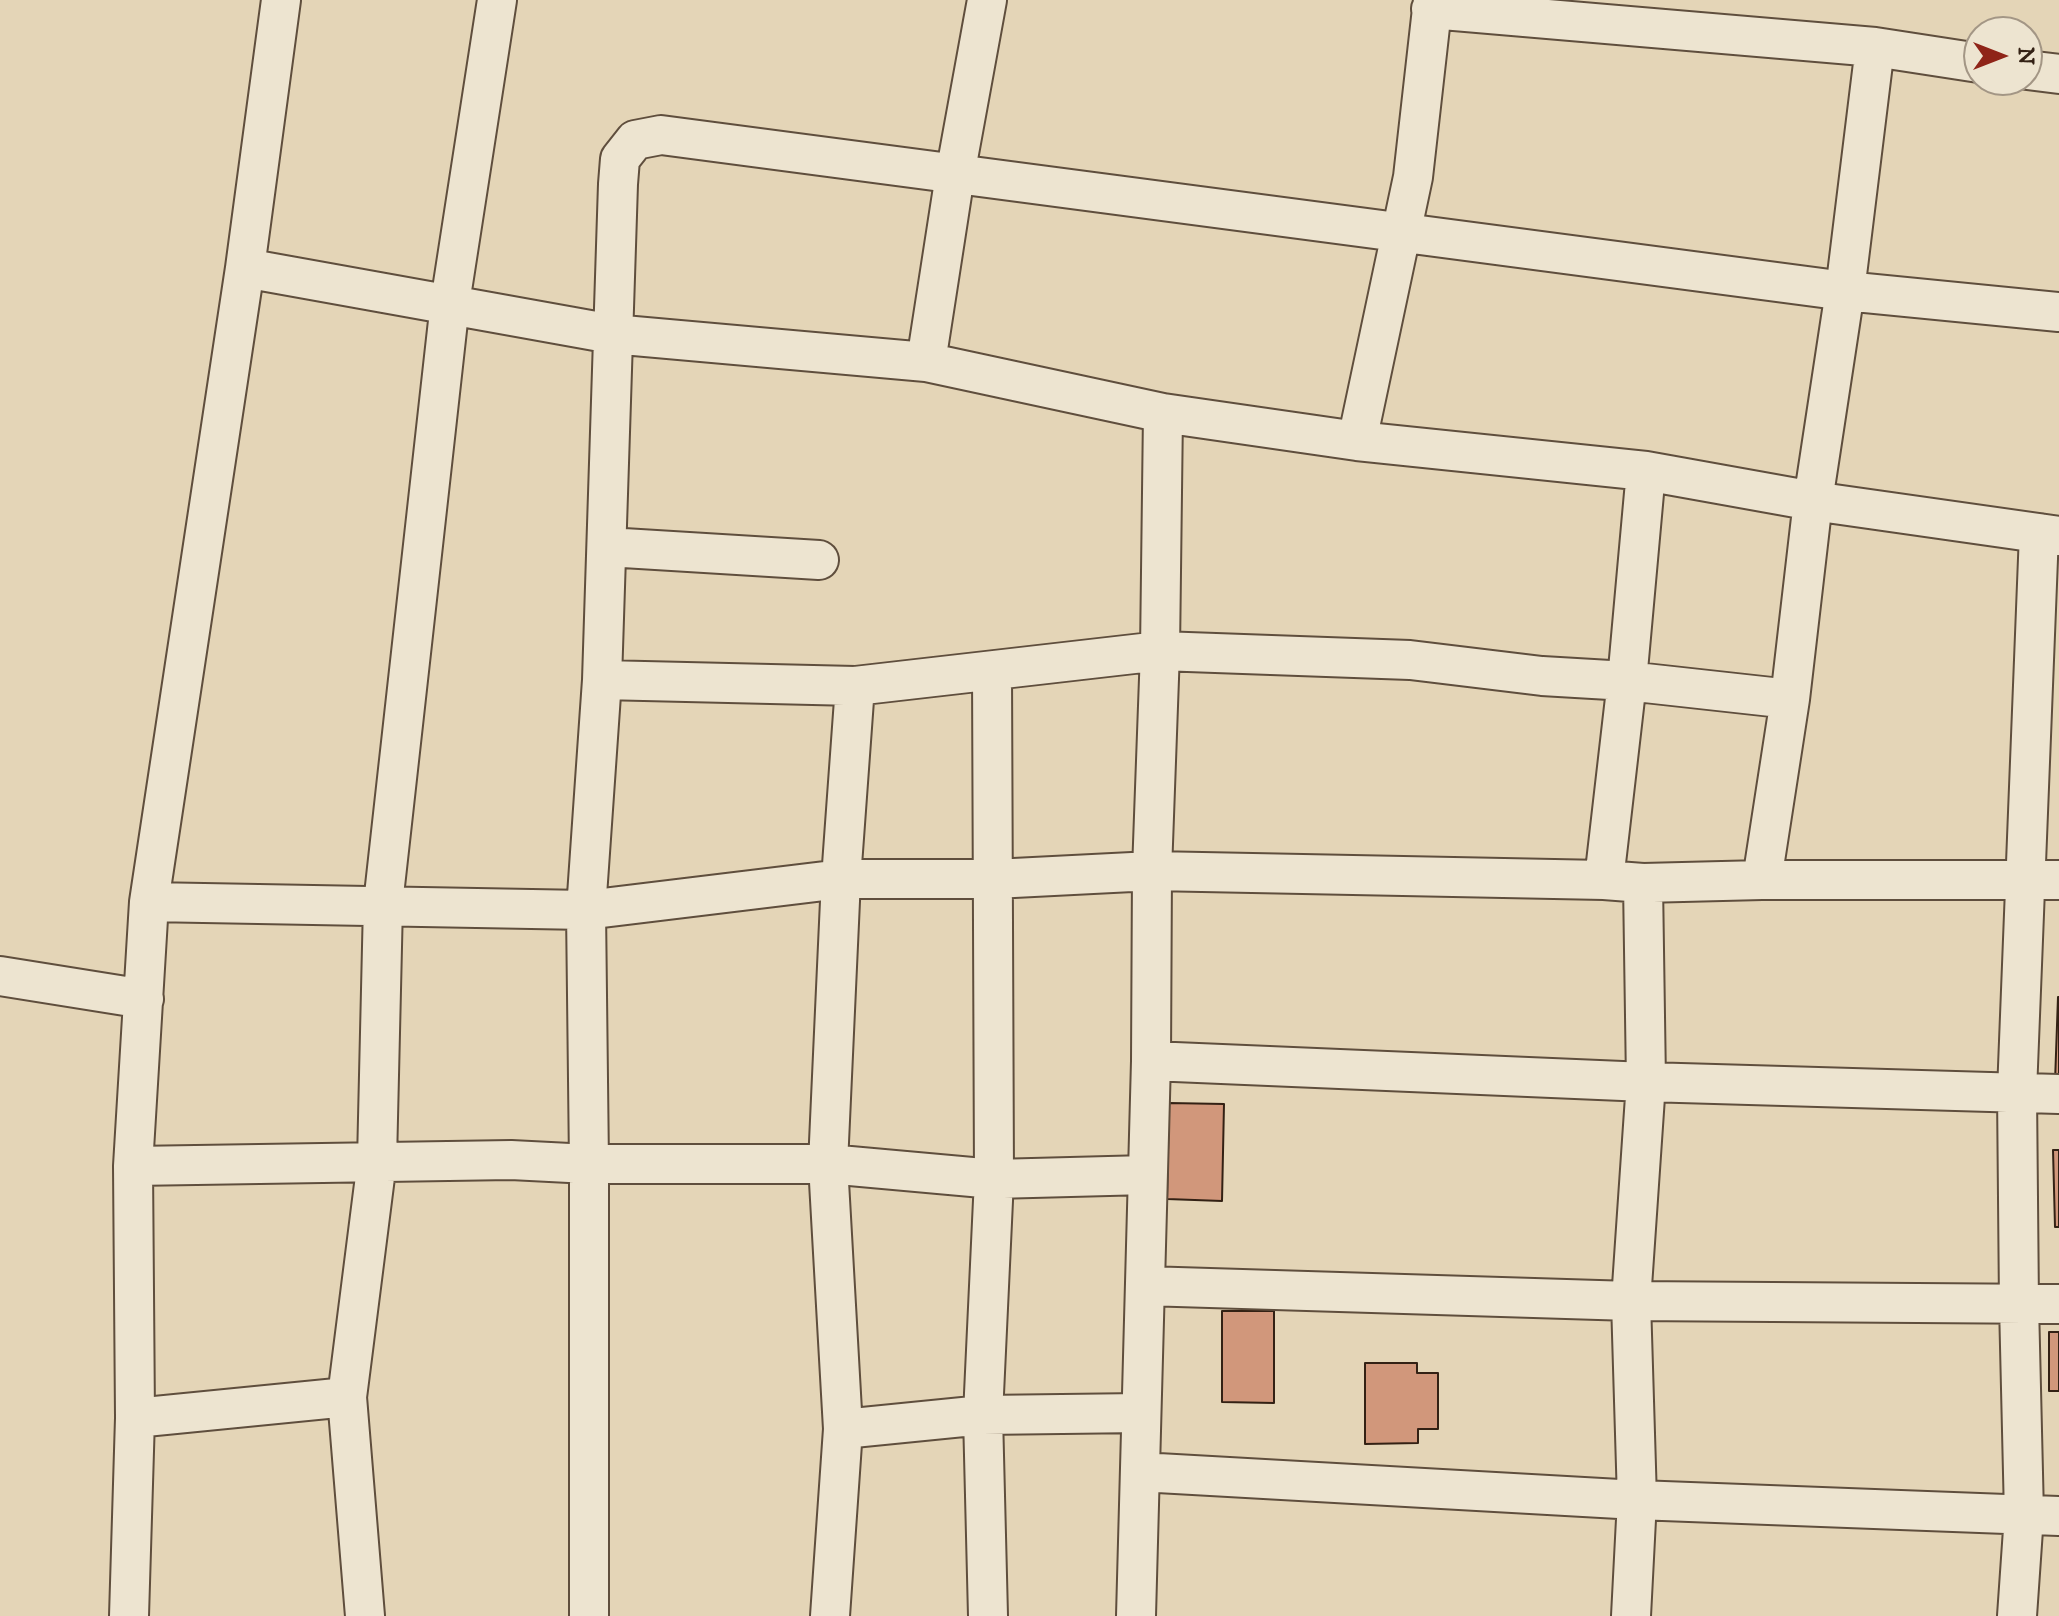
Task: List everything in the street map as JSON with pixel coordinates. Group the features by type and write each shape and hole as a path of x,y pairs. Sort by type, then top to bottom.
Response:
{"street":[{"path":"129,1616 135,1418 133,1166 149,902 245,268 281,0"},
{"path":"365,1616 347,1397 377,1161 383,904 450,303 497,0"},
{"path":"926,362 955,175 987,0"},
{"path":"1357,441 1413,177 1432,5 1875,47 1963,61"},
{"path":"1762,880 1790,699 1813,501 1845,291 1875,47"},
{"path":"589,1616 586,910 602,680 620,159 635,140 661,135 1845,291 2059,312"},
{"path":"245,268 612,334 926,362 1163,413 1357,441 1646,471 1813,501 2049,534 2042,880 2017,1092 2019,1304 2042,1516 2017,1616"},
{"path":"1136,1616 1151,1061 1152,871 1160,651 1163,413"},
{"path":"1604,880 1627,681 1646,471"},
{"path":"607,547 819,560"},
{"path":"602,680 855,686 1160,651 1410,660 1542,676 1627,681 1790,699"},
{"path":"988,1616 983,1415 994,1179 992,671"},
{"path":"830,1616 843,1429 828,1164 841,879 855,686"},
{"path":"149,902 586,910 841,879 994,879 1152,871 1643,883 2042,880"},
{"path":"1631,1616 1637,1500 1631,1301 1646,1082 1643,883"},
{"path":"0,976 144,999"},
{"path":"1151,1061 1646,1082 2059,1094"},
{"path":"133,1166 511,1160 589,1164 828,1164 994,1179 1147,1175"},
{"path":"1145,1286 1631,1301 2059,1304"},
{"path":"135,1418 347,1397"},
{"path":"843,1429 983,1415 1141,1413"},
{"path":"1140,1472 1637,1500 2042,1516"}],"building":[{"path":"2058,997 2059,1082 2055,1082"},
{"path":"1169,1103 1224,1104 1222,1201 1167,1199"},
{"path":"2053,1150 2059,1150 2059,1227 2055,1227"},
{"path":"1222,1311 1274,1311 1274,1403 1222,1402"},
{"path":"2049,1332 2059,1332 2059,1391 2049,1391"},
{"path":"1365,1363 1417,1363 1417,1373 1438,1373 1438,1429 1418,1429 1418,1443 1365,1444"}]}
